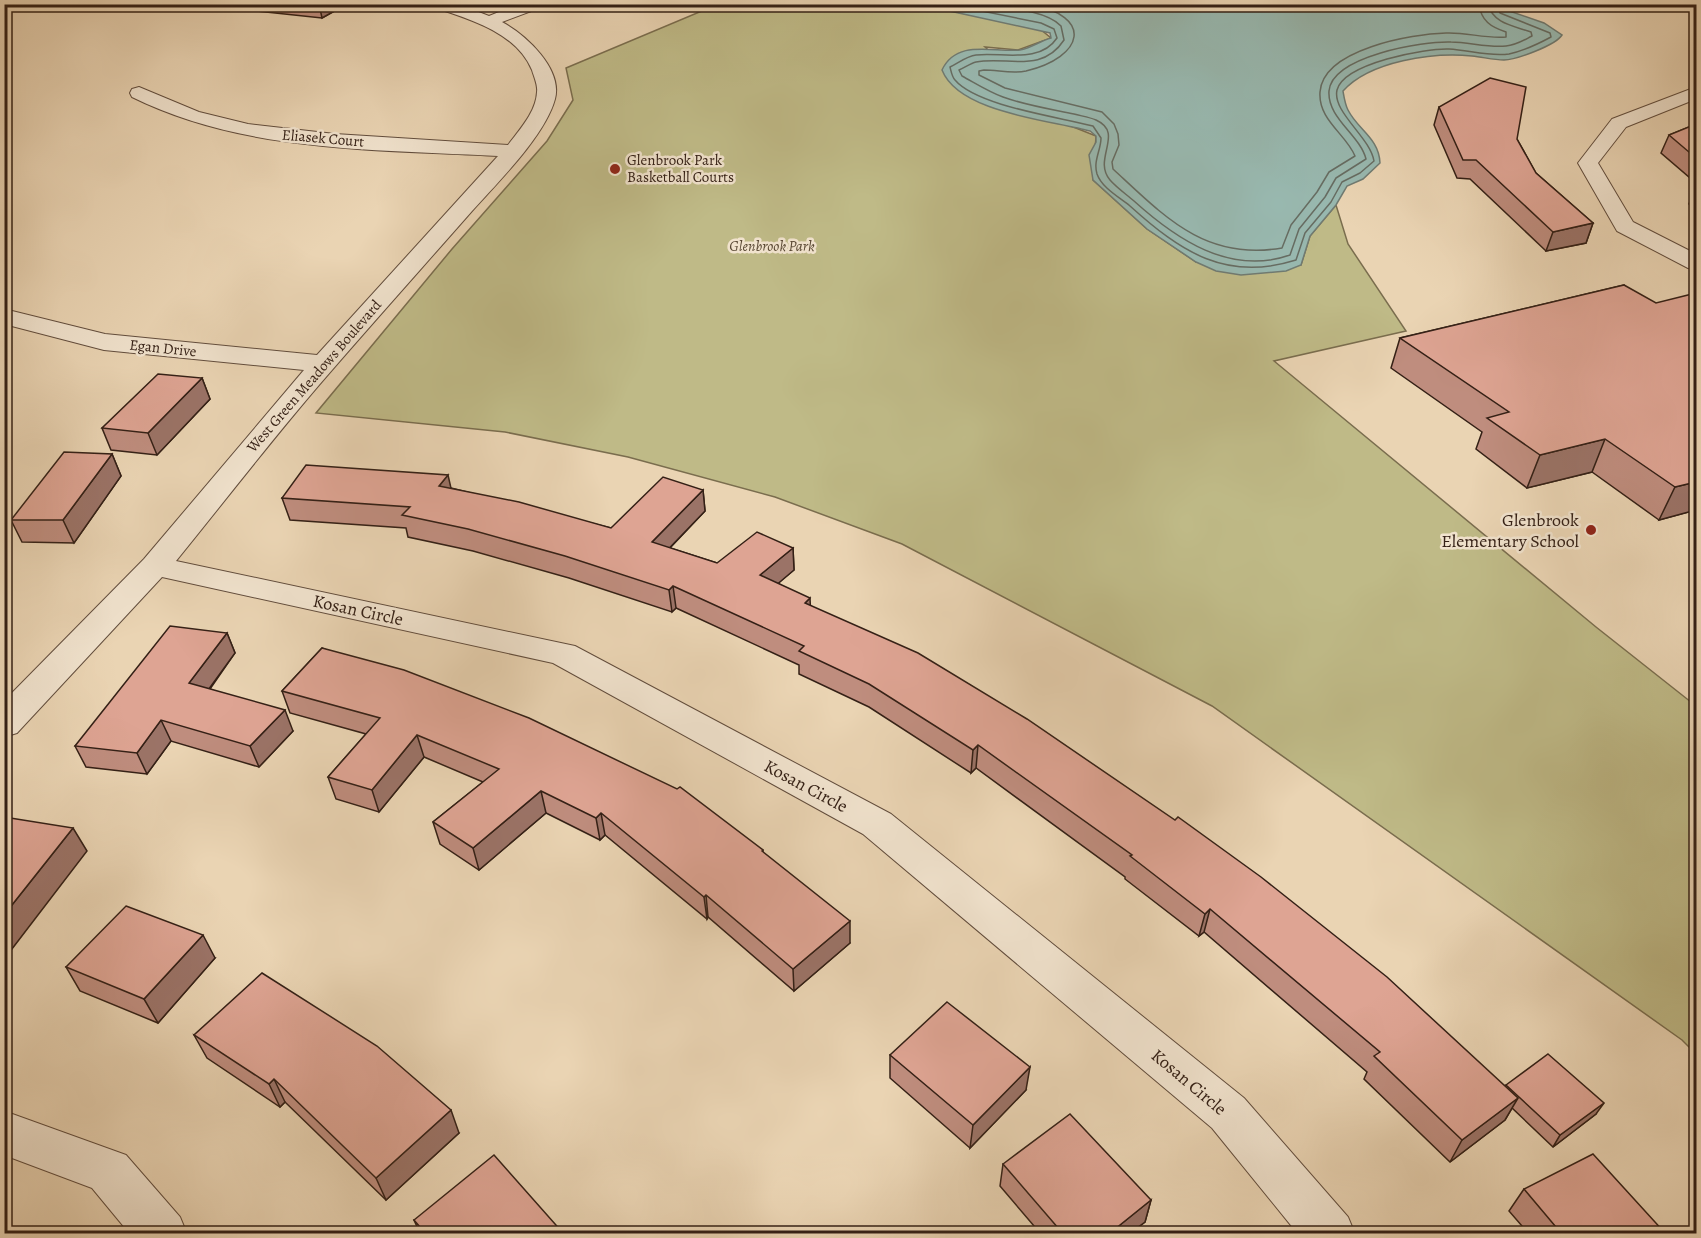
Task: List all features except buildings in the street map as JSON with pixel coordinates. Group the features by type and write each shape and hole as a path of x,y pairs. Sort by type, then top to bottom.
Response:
{"street":[{"name":"West Green Meadows Boulevard","path":"4,724 155,566 324,364 514,151 542,110 547,90 541,69 532,54 516,37 472,14 440,4"},
{"path":"487,22 536,4"},
{"path":"1687,4 1696,8"},
{"name":"Eliasek Court","path":"139,93 165,108 200,120 243,130 302,138 514,151"},
{"path":"1692,98 1618,123 1588,163 1625,226 1696,263"},
{"name":"Egan Drive","path":"4,316 104,342 324,364"},
{"name":"Kosan Circle","path":"155,566 563,654 877,824 1228,1113 1330,1233"},
{"path":"4,1133 109,1171 162,1233"}],"green space":[{"name":"Glenbrook Park","path":"716,5 922,5 1040,29 1051,38 1018,50 985,47 1071,126 1096,136 1093,180 1147,229 1196,262 1301,265 1310,236 1336,205 1348,244 1406,331 1274,361 1596,627 1696,706 1696,1054 1682,1040 1212,706 902,544 775,497 628,457 505,432 316,413 452,249 547,141 573,100 566,68"}],"water":[{"path":"922,5 1492,5 1544,23 1562,35 1544,47 1510,59 1456,55 1421,57 1385,66 1355,81 1343,91 1346,105 1352,117 1376,147 1380,163 1363,179 1347,186 1336,205 1310,236 1301,265 1286,271 1241,275 1216,271 1196,262 1147,229 1093,180 1089,155 1096,142 1096,136 1090,131 1030,118 986,105 967,96 952,85 942,70 949,60 967,50 1020,50 1051,38 1050,33"}],"place":[{"name":"Glenbrook Park Basketball Courts","path":"615,169"},
{"name":"Glenbrook Elementary School","path":"1591,530"}]}
